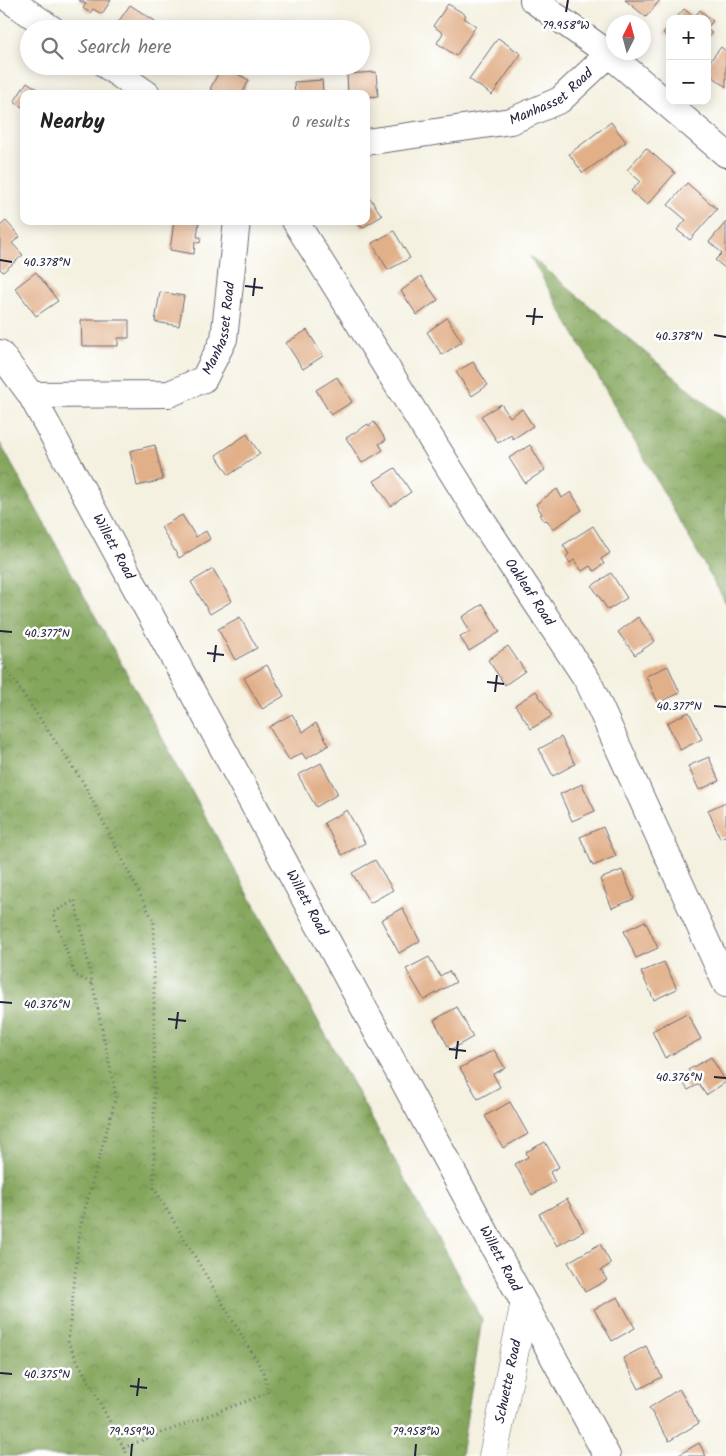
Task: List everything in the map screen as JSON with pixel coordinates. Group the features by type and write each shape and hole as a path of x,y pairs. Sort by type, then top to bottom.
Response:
{"street":[{"path":"10,0 39,20"},
{"path":"533,0 606,52"},
{"name":"Manhasset Road","path":"370,141 511,121 560,100 606,57"},
{"path":"616,60 726,154"},
{"path":"120,75 141,90"},
{"name":"Manhasset Road","path":"31,395 170,394 204,379 224,339 237,225"},
{"name":"Oakleaf Road","path":"297,225 483,522 588,681 726,984"},
{"name":"Willett Road","path":"0,353 31,395 606,1456"},
{"name":"Schuette Road","path":"493,1456 524,1306"}],"path":[{"path":"0,660 83,782 154,922 154,1188 264,1373 268,1393 122,1448"},
{"path":"91,983 75,975 53,913 75,900 85,956 91,983 116,1096 80,1228 68,1343 122,1448 128,1456"}],"green space":[{"path":"530,256 726,420 726,603"},
{"path":"0,443 482,1319 461,1456 0,1456"}],"building":[{"path":"78,0 111,0 102,14 93,9 90,13 83,8 86,4"},
{"path":"625,0 660,0 648,15 644,15"},
{"path":"448,4 466,15 464,18 476,26 456,56 437,43 443,33 433,26"},
{"path":"130,5 153,20 120,20"},
{"path":"684,9 692,15 679,15"},
{"path":"700,10 706,15 696,15"},
{"path":"498,38 521,54 492,95 469,79"},
{"path":"721,47 726,51 726,87 711,75 711,60"},
{"path":"370,72 376,72 378,96 370,97 370,90 348,90 347,75 370,75"},
{"path":"217,75 239,75 249,80 244,90 210,89"},
{"path":"322,80 323,90 295,90 294,82"},
{"path":"27,82 39,90 22,90"},
{"path":"20,93 20,106 14,102"},
{"path":"611,122 626,142 583,173 569,154"},
{"path":"646,148 675,173 647,205 631,191 640,181 627,170"},
{"path":"687,183 717,209 690,240 677,230 686,220 668,205"},
{"path":"370,198 382,216 370,223"},
{"path":"6,221 20,237 12,243 23,255 3,272 0,269 0,226"},
{"path":"726,222 726,269 715,260 722,253 709,242"},
{"path":"173,225 199,225 197,237 201,237 200,243 195,242 194,254 170,250"},
{"path":"394,231 410,258 388,270 372,243"},
{"path":"36,272 58,301 36,316 15,288"},
{"path":"421,276 438,300 417,315 401,291"},
{"path":"160,292 184,296 179,326 155,322"},
{"path":"447,318 462,342 442,355 427,332"},
{"path":"81,320 129,320 129,338 118,338 118,346 82,346"},
{"path":"307,330 323,356 303,369 286,343"},
{"path":"473,362 488,385 472,396 456,372"},
{"path":"337,377 352,402 331,415 316,390"},
{"path":"501,404 510,417 522,409 533,426 513,439 511,435 498,443 481,416"},
{"path":"374,422 386,440 379,444 383,450 362,463 346,438"},
{"path":"247,434 260,454 229,475 216,455"},
{"path":"155,445 163,480 137,486 130,451"},
{"path":"530,445 545,470 525,483 509,458"},
{"path":"395,468 411,492 391,506 374,481"},
{"path":"557,489 562,498 571,492 582,510 553,529 547,520 544,521 536,504"},
{"path":"182,515 196,537 206,531 210,539 179,558 161,527"},
{"path":"593,526 610,553 601,559 604,564 594,571 590,566 582,571 574,560 570,563 566,557 569,554 563,545"},
{"path":"213,569 232,601 210,614 191,582"},
{"path":"611,573 627,598 608,610 592,586"},
{"path":"483,604 500,632 469,651 460,637 470,632 462,617"},
{"path":"240,617 257,648 235,660 218,629"},
{"path":"638,617 655,641 635,655 618,632"},
{"path":"508,646 525,671 505,685 488,660"},
{"path":"267,665 284,696 262,709 244,678"},
{"path":"668,666 680,693 658,703 646,676"},
{"path":"536,691 552,716 531,729 515,705"},
{"path":"689,712 702,739 680,750 667,723"},
{"path":"292,714 303,732 316,723 329,745 306,759 302,753 289,760 269,727"},
{"path":"561,737 575,764 553,776 539,749"},
{"path":"709,757 719,781 699,790 688,766"},
{"path":"321,763 338,794 316,807 298,775"},
{"path":"582,784 595,811 572,821 560,794"},
{"path":"726,802 726,836 720,838 708,810"},
{"path":"347,810 365,843 342,855 324,823"},
{"path":"603,827 616,856 593,866 580,837"},
{"path":"375,860 393,890 370,903 352,873"},
{"path":"622,870 634,899 612,908 600,879"},
{"path":"402,908 420,941 399,953 381,920"},
{"path":"645,921 658,948 636,958 624,931"},
{"path":"429,957 440,976 449,971 456,982 424,1000 406,969"},
{"path":"664,962 677,989 654,1000 641,972"},
{"path":"457,1007 473,1037 450,1050 434,1020"},
{"path":"687,1013 701,1039 665,1058 652,1031"},
{"path":"494,1050 505,1068 493,1074 500,1087 478,1099 460,1068"},
{"path":"711,1057 726,1082 706,1095 699,1084 688,1090 680,1078 690,1073 688,1070"},
{"path":"510,1102 528,1134 503,1148 485,1116"},
{"path":"545,1142 559,1167 550,1172 555,1182 532,1195 515,1164 528,1157 526,1152"},
{"path":"567,1199 584,1231 557,1246 539,1214"},
{"path":"600,1244 611,1264 601,1270 607,1280 585,1292 568,1262"},
{"path":"618,1297 635,1328 612,1341 594,1309"},
{"path":"646,1346 662,1377 639,1389 623,1358"},
{"path":"679,1389 699,1423 669,1441 649,1408"},
{"path":"699,1443 706,1456 677,1456"}]}
